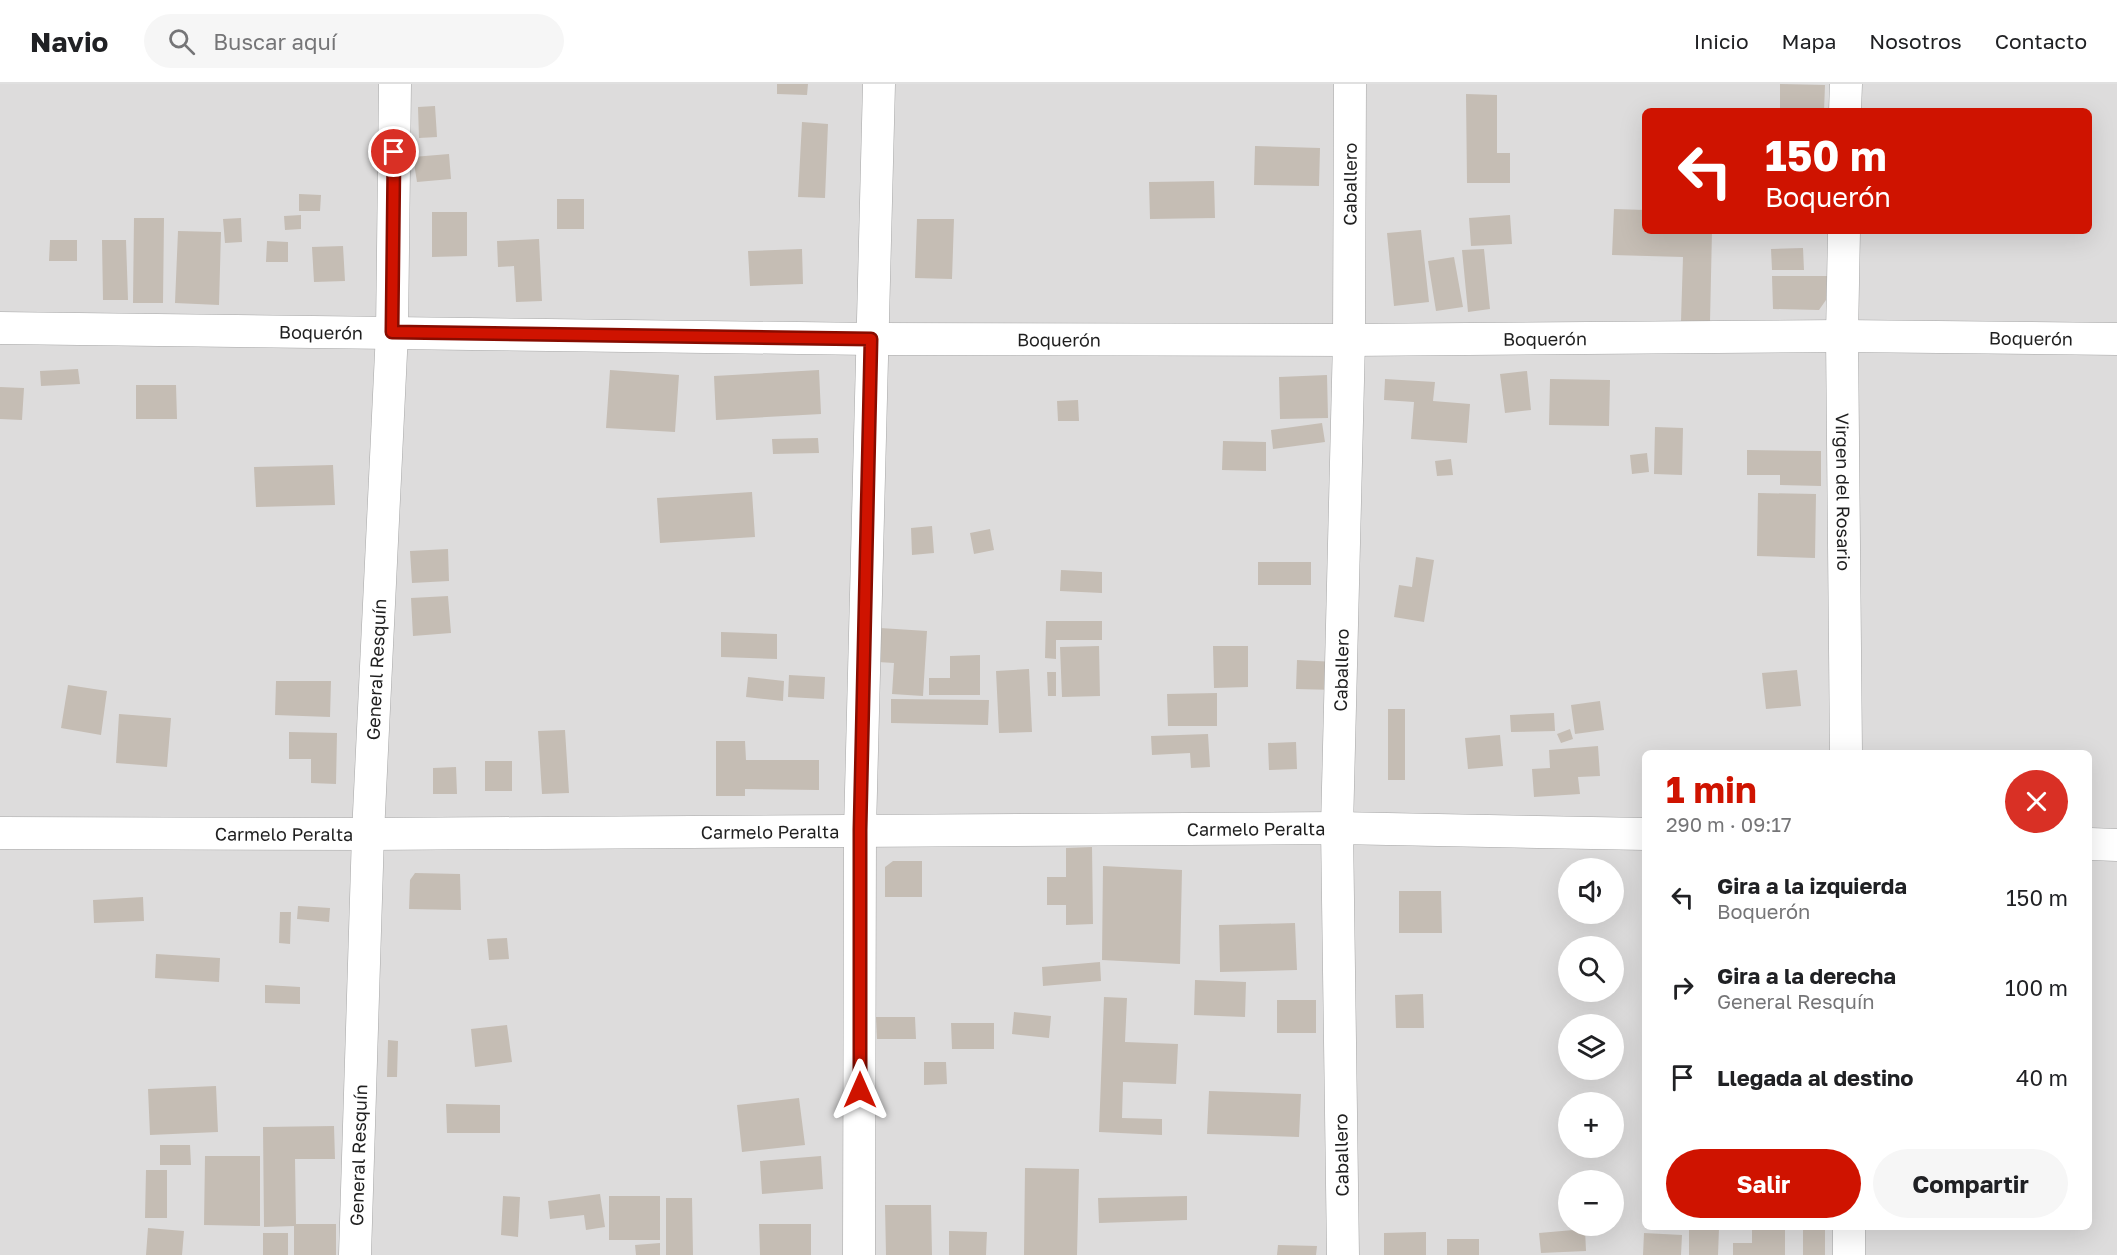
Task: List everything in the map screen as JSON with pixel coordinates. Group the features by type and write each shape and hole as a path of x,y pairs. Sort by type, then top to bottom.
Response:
{"street":[{"name":"General Resquín","path":"356,1255 368,834 392,332 395,84"},
{"path":"860,1255 860,830 879,84"},
{"name":"Caballero","path":"1343,1255 1337,828 1350,340 1350,84"},
{"path":"1845,108 1846,84"},
{"name":"Virgen del Rosario","path":"1844,234 1842,336 1846,750"},
{"name":"Boquerón","path":"0,328 871,339 1350,340 1842,336 2117,339"},
{"name":"Carmelo Peralta","path":"0,833 368,834 1337,828 1642,834"},
{"path":"2092,844 2117,844"},
{"path":"1849,1230 1849,1255"}],"shaded area":[{"path":"0,84 2117,84 2117,1255 0,1255"}],"building":[{"path":"777,84 808,84 807,95 777,94"},
{"path":"1780,84 1825,85 1824,108 1780,108"},
{"path":"1466,94 1497,95 1497,153 1510,153 1510,183 1467,183"},
{"path":"435,106 437,137 419,138 418,107"},
{"path":"802,122 828,124 825,198 798,197"},
{"path":"1255,146 1320,148 1319,186 1254,185"},
{"path":"449,154 451,179 417,182 413,157"},
{"path":"1214,181 1215,218 1150,219 1149,182"},
{"path":"299,194 321,195 320,211 299,211"},
{"path":"557,199 584,199 584,229 557,229"},
{"path":"1614,209 1642,210 1642,234 1712,234 1710,322 1681,321 1683,257 1612,255"},
{"path":"432,212 467,212 467,256 432,257"},
{"path":"301,215 301,229 285,230 284,216"},
{"path":"1510,215 1512,244 1471,246 1469,218"},
{"path":"134,218 164,218 163,303 133,303"},
{"path":"241,218 242,242 225,243 223,219"},
{"path":"917,219 954,219 952,279 915,278"},
{"path":"1421,230 1429,302 1394,306 1387,233"},
{"path":"178,231 221,232 219,305 175,303"},
{"path":"539,239 542,301 516,302 514,266 498,267 497,241"},
{"path":"50,240 77,240 77,261 49,261"},
{"path":"102,240 126,240 128,300 103,300"},
{"path":"267,241 288,242 288,262 266,262"},
{"path":"343,246 345,281 314,282 312,247"},
{"path":"1803,248 1804,270 1772,270 1771,249"},
{"path":"802,249 803,284 750,286 748,251"},
{"path":"1484,249 1490,309 1468,312 1462,250"},
{"path":"1454,257 1463,307 1436,311 1428,261"},
{"path":"1772,276 1827,276 1826,300 1819,310 1773,309"},
{"path":"78,369 80,384 41,386 40,371"},
{"path":"610,370 679,375 675,432 606,428"},
{"path":"819,370 821,414 716,420 714,376"},
{"path":"1527,371 1531,410 1505,413 1500,374"},
{"path":"1327,375 1328,418 1280,419 1279,377"},
{"path":"1385,379 1435,382 1433,401 1470,404 1467,443 1411,439 1414,402 1384,400"},
{"path":"1550,379 1610,380 1609,426 1549,425"},
{"path":"136,385 176,385 177,419 136,419"},
{"path":"0,387 24,388 22,420 0,419"},
{"path":"1078,400 1079,421 1058,421 1057,401"},
{"path":"1322,423 1325,442 1273,449 1271,430"},
{"path":"1655,427 1683,428 1682,475 1654,474"},
{"path":"818,438 819,453 773,454 772,439"},
{"path":"1223,441 1266,442 1266,471 1222,470"},
{"path":"1747,450 1821,451 1821,486 1780,485 1780,475 1747,475"},
{"path":"1647,453 1649,472 1632,474 1630,455"},
{"path":"1451,459 1453,475 1437,476 1435,461"},
{"path":"333,465 335,505 256,507 254,467"},
{"path":"752,492 755,537 660,543 657,498"},
{"path":"1758,493 1816,494 1815,558 1757,556"},
{"path":"932,526 934,553 912,555 911,528"},
{"path":"990,529 994,550 974,554 970,533"},
{"path":"448,549 449,581 412,583 410,551"},
{"path":"1416,557 1434,560 1424,622 1394,617 1399,585 1412,587"},
{"path":"1258,562 1311,562 1311,585 1258,585"},
{"path":"1061,570 1102,572 1102,593 1060,591"},
{"path":"448,596 451,633 413,636 411,598"},
{"path":"1046,621 1102,621 1102,640 1056,640 1056,659 1045,658"},
{"path":"880,628 927,631 923,696 892,694 894,663 878,662"},
{"path":"721,632 777,634 777,659 721,657"},
{"path":"1099,646 1100,696 1062,697 1060,647"},
{"path":"1213,646 1248,646 1248,687 1214,688"},
{"path":"980,655 980,695 929,695 929,678 950,678 950,656"},
{"path":"1297,660 1336,662 1336,690 1296,689"},
{"path":"1029,669 1032,732 999,733 996,671"},
{"path":"1797,670 1801,706 1766,709 1762,673"},
{"path":"1047,672 1056,672 1056,696 1048,696"},
{"path":"789,675 825,677 824,699 788,697"},
{"path":"748,677 784,681 783,701 746,697"},
{"path":"276,681 331,681 330,717 275,715"},
{"path":"68,685 107,691 101,735 61,728"},
{"path":"1217,693 1217,726 1168,726 1167,694"},
{"path":"891,699 989,700 988,725 891,723"},
{"path":"1600,701 1604,730 1575,734 1571,705"},
{"path":"1388,709 1405,709 1405,780 1388,780"},
{"path":"1554,713 1555,731 1511,732 1510,715"},
{"path":"119,714 171,718 167,767 116,763"},
{"path":"1570,729 1573,739 1561,743 1557,734"},
{"path":"565,730 569,793 542,794 538,731"},
{"path":"289,732 337,733 336,784 311,783 311,759 289,759"},
{"path":"1208,734 1210,767 1191,768 1190,753 1152,755 1151,736"},
{"path":"1500,735 1503,766 1468,769 1465,738"},
{"path":"716,741 745,741 746,760 819,760 819,790 745,789 745,796 716,796"},
{"path":"1296,742 1297,769 1269,770 1268,743"},
{"path":"1598,746 1600,776 1578,777 1580,794 1534,797 1532,769 1550,768 1549,750"},
{"path":"485,761 512,761 512,791 485,791"},
{"path":"456,767 457,794 433,794 433,768"},
{"path":"1092,847 1093,924 1066,925 1066,905 1047,905 1047,877 1066,877 1066,848"},
{"path":"893,861 922,861 922,897 885,897 885,867"},
{"path":"1103,866 1182,870 1180,964 1102,960"},
{"path":"415,873 460,874 461,910 409,909 410,880"},
{"path":"1399,891 1441,891 1442,933 1399,933"},
{"path":"143,897 144,921 94,923 93,900"},
{"path":"298,906 330,908 329,922 297,919"},
{"path":"280,912 291,912 290,944 279,943"},
{"path":"1295,923 1297,970 1220,972 1219,925"},
{"path":"507,938 509,959 489,960 487,939"},
{"path":"156,954 220,958 219,982 155,978"},
{"path":"1100,962 1101,981 1043,986 1042,967"},
{"path":"1195,980 1246,982 1245,1017 1194,1015"},
{"path":"265,985 300,987 300,1004 265,1003"},
{"path":"1423,994 1424,1028 1396,1028 1395,995"},
{"path":"1104,997 1127,998 1125,1042 1178,1044 1176,1084 1123,1082 1122,1118 1162,1119 1162,1135 1099,1132"},
{"path":"1277,1000 1316,1000 1316,1033 1277,1033"},
{"path":"1014,1012 1051,1016 1049,1038 1012,1034"},
{"path":"876,1017 915,1017 916,1039 877,1039"},
{"path":"951,1023 994,1023 994,1049 952,1049"},
{"path":"507,1025 512,1062 475,1067 471,1029"},
{"path":"388,1040 398,1041 397,1077 387,1077"},
{"path":"924,1062 946,1062 947,1084 924,1085"},
{"path":"216,1086 218,1132 150,1135 148,1089"},
{"path":"1209,1091 1301,1094 1299,1137 1207,1134"},
{"path":"799,1098 805,1145 742,1152 737,1105"},
{"path":"446,1104 500,1105 500,1133 447,1133"},
{"path":"334,1126 335,1159 295,1159 296,1224 336,1224 336,1255 294,1255 294,1226 264,1227 263,1127"},
{"path":"160,1145 190,1145 191,1165 160,1165"},
{"path":"205,1156 260,1156 260,1226 204,1225"},
{"path":"821,1156 823,1189 762,1194 760,1161"},
{"path":"1025,1168 1079,1169 1077,1255 1024,1255"},
{"path":"146,1170 167,1170 167,1218 145,1218"},
{"path":"600,1194 605,1227 586,1230 584,1215 550,1219 548,1201"},
{"path":"503,1196 520,1197 518,1237 501,1235"},
{"path":"609,1196 660,1196 660,1240 609,1240"},
{"path":"1187,1196 1187,1220 1099,1223 1098,1198"},
{"path":"666,1198 692,1198 693,1255 666,1255"},
{"path":"885,1205 931,1205 932,1255 886,1255"},
{"path":"759,1224 811,1224 811,1255 760,1255"},
{"path":"148,1228 184,1231 182,1255 146,1255"},
{"path":"1689,1230 1719,1230 1718,1255 1689,1255"},
{"path":"1752,1230 1785,1230 1785,1255 1733,1255 1733,1243 1752,1243"},
{"path":"1803,1230 1825,1230 1825,1255 1803,1255"},
{"path":"949,1231 987,1232 986,1255 949,1255"},
{"path":"1558,1231 1558,1236 1585,1236 1586,1251 1541,1253 1539,1233"},
{"path":"1426,1232 1426,1255 1384,1255 1384,1233"},
{"path":"263,1233 288,1233 288,1255 263,1255"},
{"path":"1644,1233 1682,1235 1681,1255 1643,1255"},
{"path":"1447,1239 1479,1239 1479,1255 1447,1255"},
{"path":"660,1243 660,1255 636,1255 635,1245"},
{"path":"1278,1245 1317,1246 1316,1255 1277,1255"}],"route":[{"path":"394,152 392,332 871,339 860,830 860,1090"}]}
